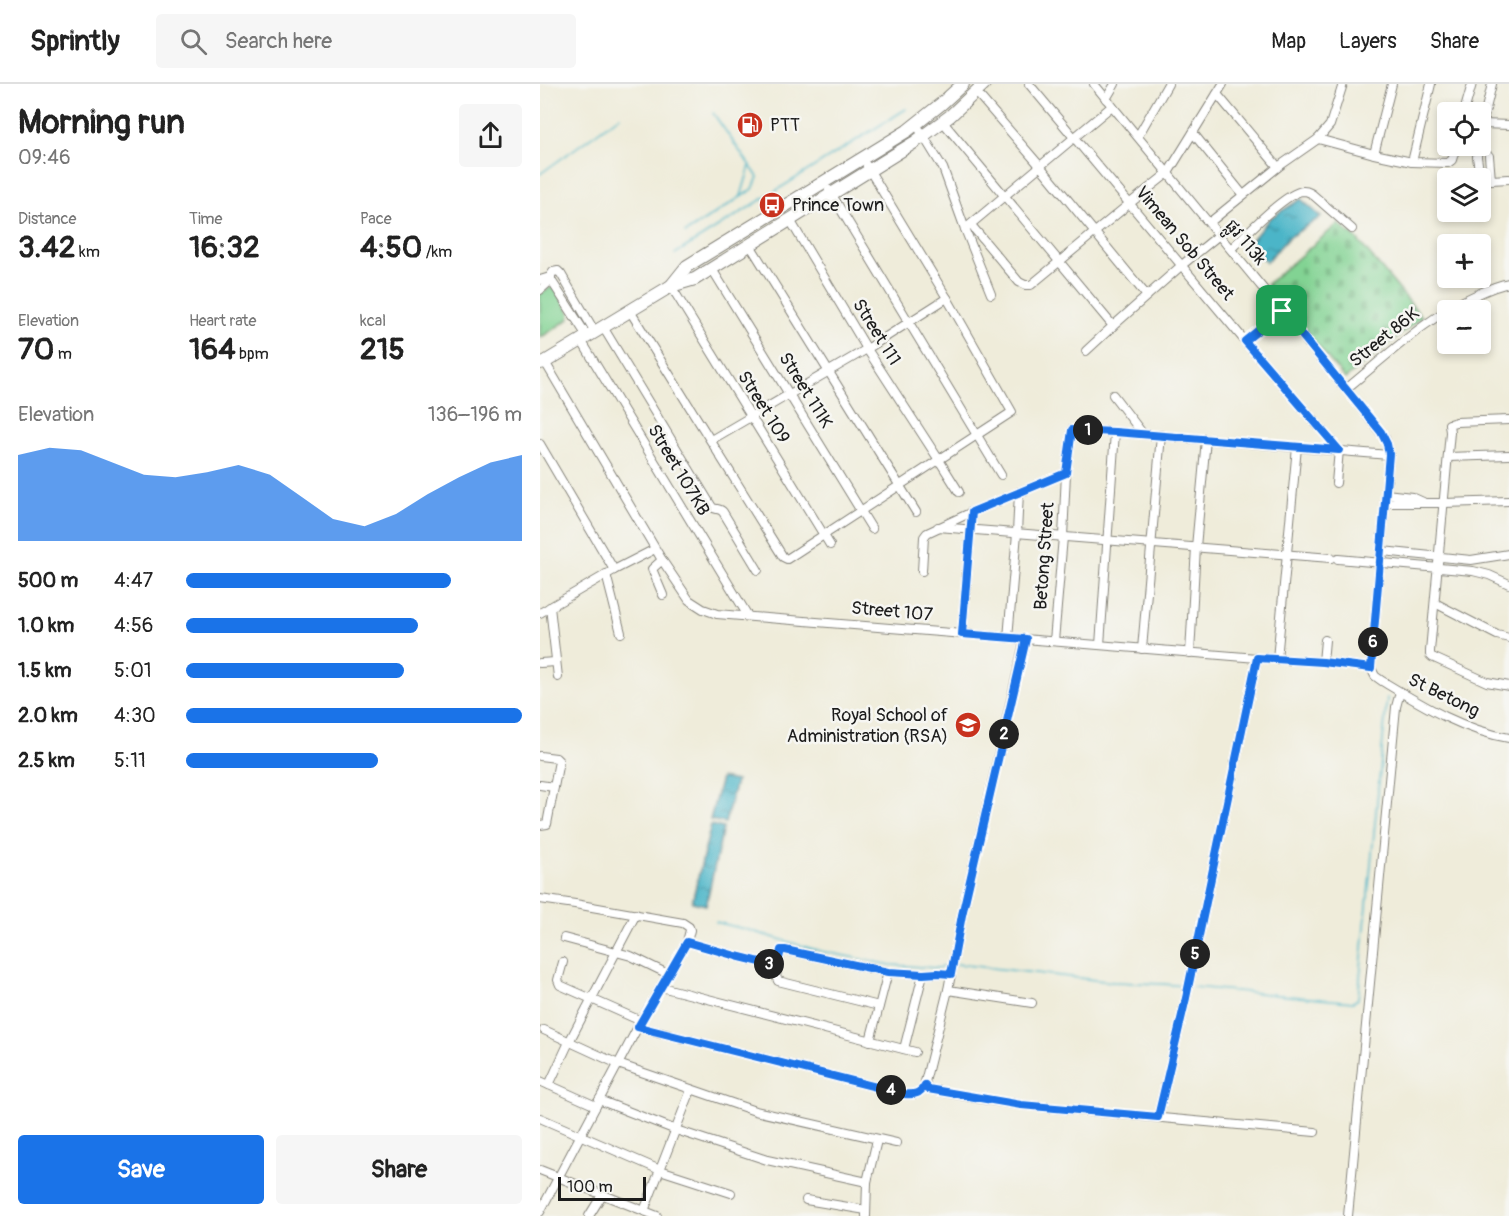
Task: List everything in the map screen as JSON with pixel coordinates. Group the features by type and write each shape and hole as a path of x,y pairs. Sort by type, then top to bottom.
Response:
{"highway":[{"path":"671,286 687,266 916,124 963,84"},
{"path":"542,364 671,286 695,279 712,269 869,171 943,122 980,88"}],"street":[{"name":"Vimean Sob Street","path":"1029,84 1339,450"},
{"name":"ផ្លូវ 113k","path":"1094,84 1381,432 1387,444 1389,454 1386,498 1371,668"},
{"path":"968,227 1075,138 1109,102 1115,84"},
{"path":"1138,136 1168,84"},
{"path":"968,227 1019,282 1031,285 1168,173 1223,84"},
{"path":"1209,223 1278,167 1318,139 1330,125 1343,84"},
{"path":"1374,154 1392,84"},
{"path":"1412,162 1431,84"},
{"path":"1467,102 1472,84"},
{"path":"1488,102 1492,84"},
{"path":"980,88 1040,166 1147,296"},
{"path":"1217,94 1278,167"},
{"path":"943,122 1113,326"},
{"path":"916,124 943,168 968,227 991,294"},
{"path":"1491,128 1509,125"},
{"path":"1193,133 1243,195"},
{"path":"1318,139 1412,162 1448,163 1453,156"},
{"path":"1489,156 1490,168"},
{"path":"630,310 784,558 787,559 978,435 1012,412 947,298 862,158"},
{"path":"1491,180 1509,179"},
{"path":"824,182 1002,475"},
{"path":"1231,249 1281,203 1302,191 1312,194 1352,229"},
{"name":"Street 111","path":"790,220 867,349 959,492"},
{"path":"1086,351 1219,235"},
{"path":"750,245 916,512"},
{"name":"Street 111K","path":"712,269 872,529"},
{"path":"540,280 554,279"},
{"path":"540,290 554,279"},
{"path":"554,279 712,508 723,512 758,570"},
{"name":"Street 86K","path":"1346,389 1430,321 1460,302 1509,283"},
{"name":"Street 109","path":"671,286 830,546"},
{"path":"711,440 867,349 947,298"},
{"path":"1245,341 1282,311"},
{"name":"Street 107KB","path":"592,334 748,616"},
{"name":"Street 107","path":"542,364 662,560 690,600 717,614 1323,662 1371,668"},
{"path":"1113,395 1143,434"},
{"path":"1509,420 1449,424 1440,557 1430,655 1487,682 1509,686"},
{"name":"Betong Street","path":"1054,641 1066,473 1072,430 1389,454"},
{"path":"1100,645 1115,432"},
{"path":"1142,649 1161,435"},
{"path":"1190,653 1196,547 1206,439"},
{"path":"540,444 610,572 621,633"},
{"path":"1277,659 1296,447"},
{"path":"1336,483 1339,450"},
{"path":"1448,457 1509,455"},
{"path":"922,571 924,537 927,533 1066,473"},
{"path":"1008,638 1019,492"},
{"path":"1386,498 1412,497 1423,502 1444,503 1509,501"},
{"path":"962,634 972,512"},
{"path":"938,527 1438,567 1473,571 1509,584"},
{"path":"540,613 655,549"},
{"path":"1382,551 1471,560 1509,554"},
{"path":"1488,575 1491,557"},
{"path":"662,560 652,569 663,595"},
{"path":"1435,603 1509,638"},
{"path":"550,607 558,677"},
{"path":"563,962 558,980 560,985 640,1024 904,1094 917,1094 922,1091 948,990 962,915 1026,639"},
{"path":"1323,662 1325,640"},
{"path":"1158,1117 1186,998 1257,658"},
{"path":"540,663 556,662"},
{"name":"St Betong","path":"1371,668 1375,676 1382,681 1430,709 1465,726 1509,738"},
{"path":"1348,1216 1396,707 1400,692"},
{"path":"540,756 556,758 559,761 547,824 540,825"},
{"path":"540,784 554,787"},
{"path":"540,899 683,923 690,930 687,942 618,1064 540,1212"},
{"path":"636,914 618,952 544,1083 767,1160 867,1182"},
{"path":"564,938 631,956 668,974"},
{"path":"687,942 777,966"},
{"path":"879,1006 780,982 776,979 781,950 888,972 923,974 951,972"},
{"path":"870,1041 888,972"},
{"path":"904,1049 923,974"},
{"path":"661,987 915,1052"},
{"path":"948,990 1032,1003"},
{"path":"543,1030 618,1064 755,1112 896,1143"},
{"path":"925,1085 928,1089 1021,1105 1315,1132"},
{"path":"644,1211 691,1090"},
{"path":"540,1118 660,1170 731,1193"},
{"path":"806,1200 866,1213 867,1182 877,1140"},
{"path":"540,1170 657,1216"},
{"path":"589,1216 602,1195"}],"green space":[{"path":"1338,224 1356,238 1422,317 1345,379 1267,284"},
{"path":"550,287 556,290 570,313 569,319 540,338 540,294"}],"water":[{"path":"1301,199 1321,217 1288,238 1266,262 1249,243 1270,218"},
{"path":"721,778 736,781 725,823 710,820"},
{"path":"711,825 723,828 706,905 692,902"}],"waterway":[{"path":"675,254 906,109"},
{"path":"685,233 753,189 758,177 713,113"},
{"path":"540,174 620,116"},
{"path":"741,196 750,166"},
{"path":"1193,987 1353,1002 1358,999 1387,698"},
{"path":"716,922 820,951 891,965 938,968 950,966"},
{"path":"957,964 1113,982 1185,986"}],"place":[{"name":"PTT","path":"750,125"},
{"name":"Prince Town","path":"772,205"},
{"name":"Royal School of Administration (RSA)","path":"968,725"}],"route":[{"path":"1282,311 1381,432 1387,444 1389,454 1371,668 1257,658 1186,998 1158,1117 1021,1105 928,1089 925,1085 917,1094 904,1094 638,1027 687,942 777,966 781,950 785,950 888,972 951,974 962,915 1026,639 962,634 972,512 1066,473 1072,430 1339,450 1245,341 1282,311"}]}
